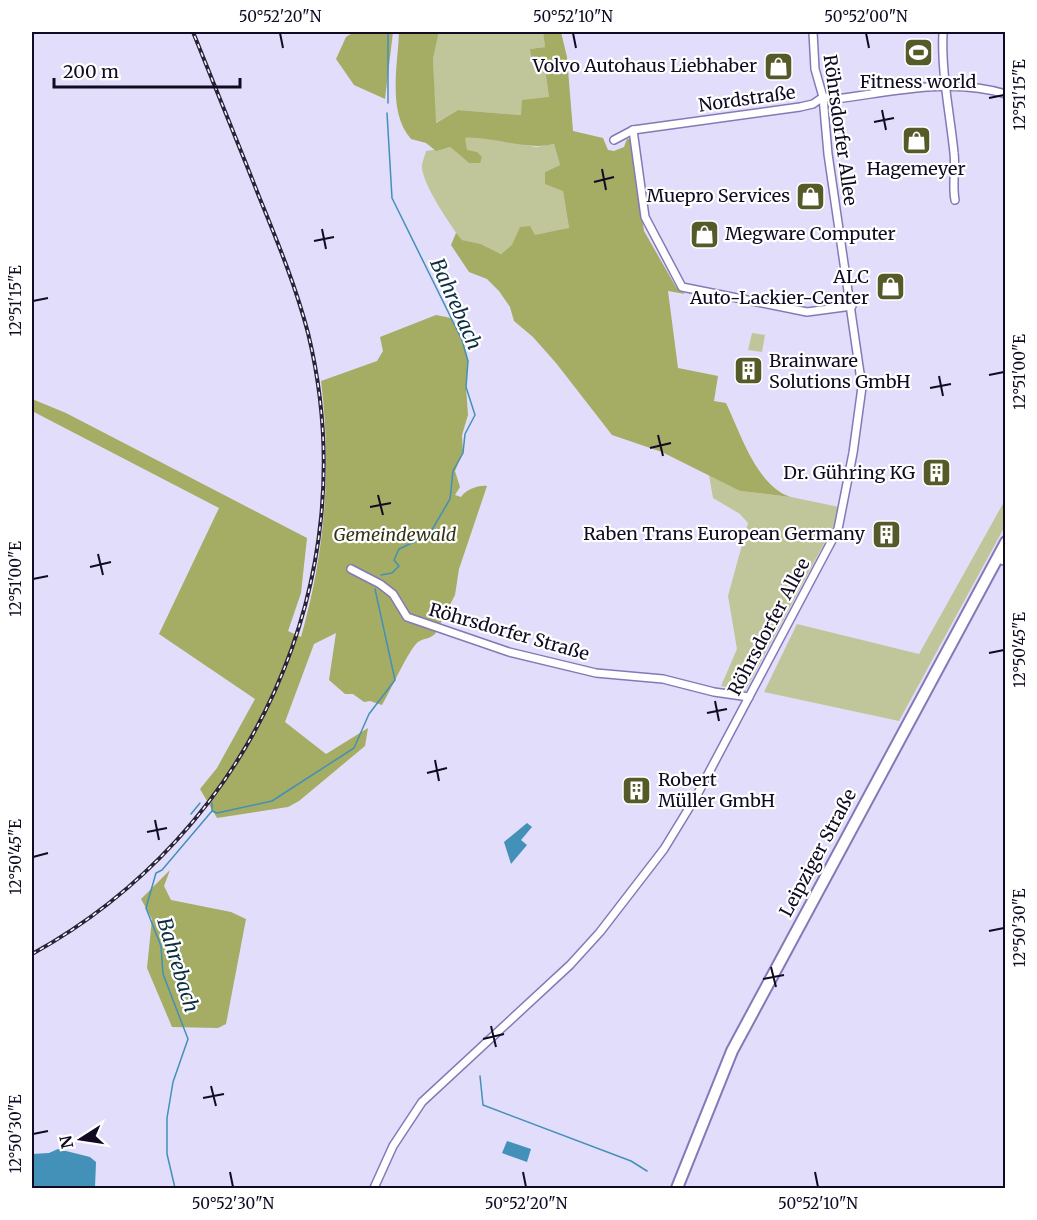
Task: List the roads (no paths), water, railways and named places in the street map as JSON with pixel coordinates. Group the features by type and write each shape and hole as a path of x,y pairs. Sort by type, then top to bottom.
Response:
{"main road":[{"name":"Leipziger Straße","path":"677,1188 732,1051 1001,560 1005,542"}],"street":[{"name":"Röhrsdorfer Allee","path":"374,1188 393,1146 422,1101 570,965 643,879 684,819 842,516 862,399 852,306 828,154 823,97 816,72 813,32"},
{"path":"943,32 945,86 955,157 953,187 955,200"},
{"name":"Nordstraße","path":"614,140 633,130 807,105 823,97 836,99 945,86 971,87 1005,94"},
{"path":"633,130 645,217 682,287 807,312 852,306"},
{"name":"Röhrsdorfer Straße","path":"351,569 380,584 393,594 407,617 509,652 596,673 663,679 714,692 749,697"}],"water":[{"path":"527,823 532,827 521,840 527,845 511,864 504,842"},
{"path":"507,1141 531,1149 527,1162 502,1153"},
{"path":"58,1149 90,1157 96,1162 95,1188 32,1188 32,1154 49,1153"}],"waterway":[{"name":"Bahrebach","path":"388,32 388,103"},
{"name":"Bahrebach","path":"381,575 392,573 399,566 394,560 399,549 429,535 450,499 453,471 463,453 465,434 475,415 466,387 468,361 462,340 392,198 387,113"},
{"name":"Bahrebach","path":"175,1188 167,1154 167,1118 173,1082 188,1039 163,974 161,946 146,908 156,873 162,870 212,811 217,813 272,801 354,748 369,714 395,680 375,589"},
{"path":"191,814 200,803"},
{"path":"212,803 212,811"},
{"path":"480,1076 483,1105 631,1161 647,1171"}],"railway":[{"path":"32,954 109,903 176,841 232,769 275,690 305,606 321,517 322,425 308,333 280,249 193,32"}],"place":[{"name":"Fitness world","path":"918,53"},
{"name":"Volvo Autohaus Liebhaber","path":"778,66"},
{"name":"Hagemeyer","path":"916,140"},
{"name":"Muepro Services","path":"811,196"},
{"name":"Megware Computer","path":"704,234"},
{"name":"ALC Auto-Lackier-Center","path":"890,287"},
{"name":"Brainware Solutions GmbH","path":"748,371"},
{"name":"Dr. Gühring KG","path":"936,473"},
{"name":"Raben Trans European Germany","path":"886,534"},
{"name":"Robert Müller GmbH","path":"637,790"}],"park label":[{"name":"Gemeindewald","path":"395,535"}]}
